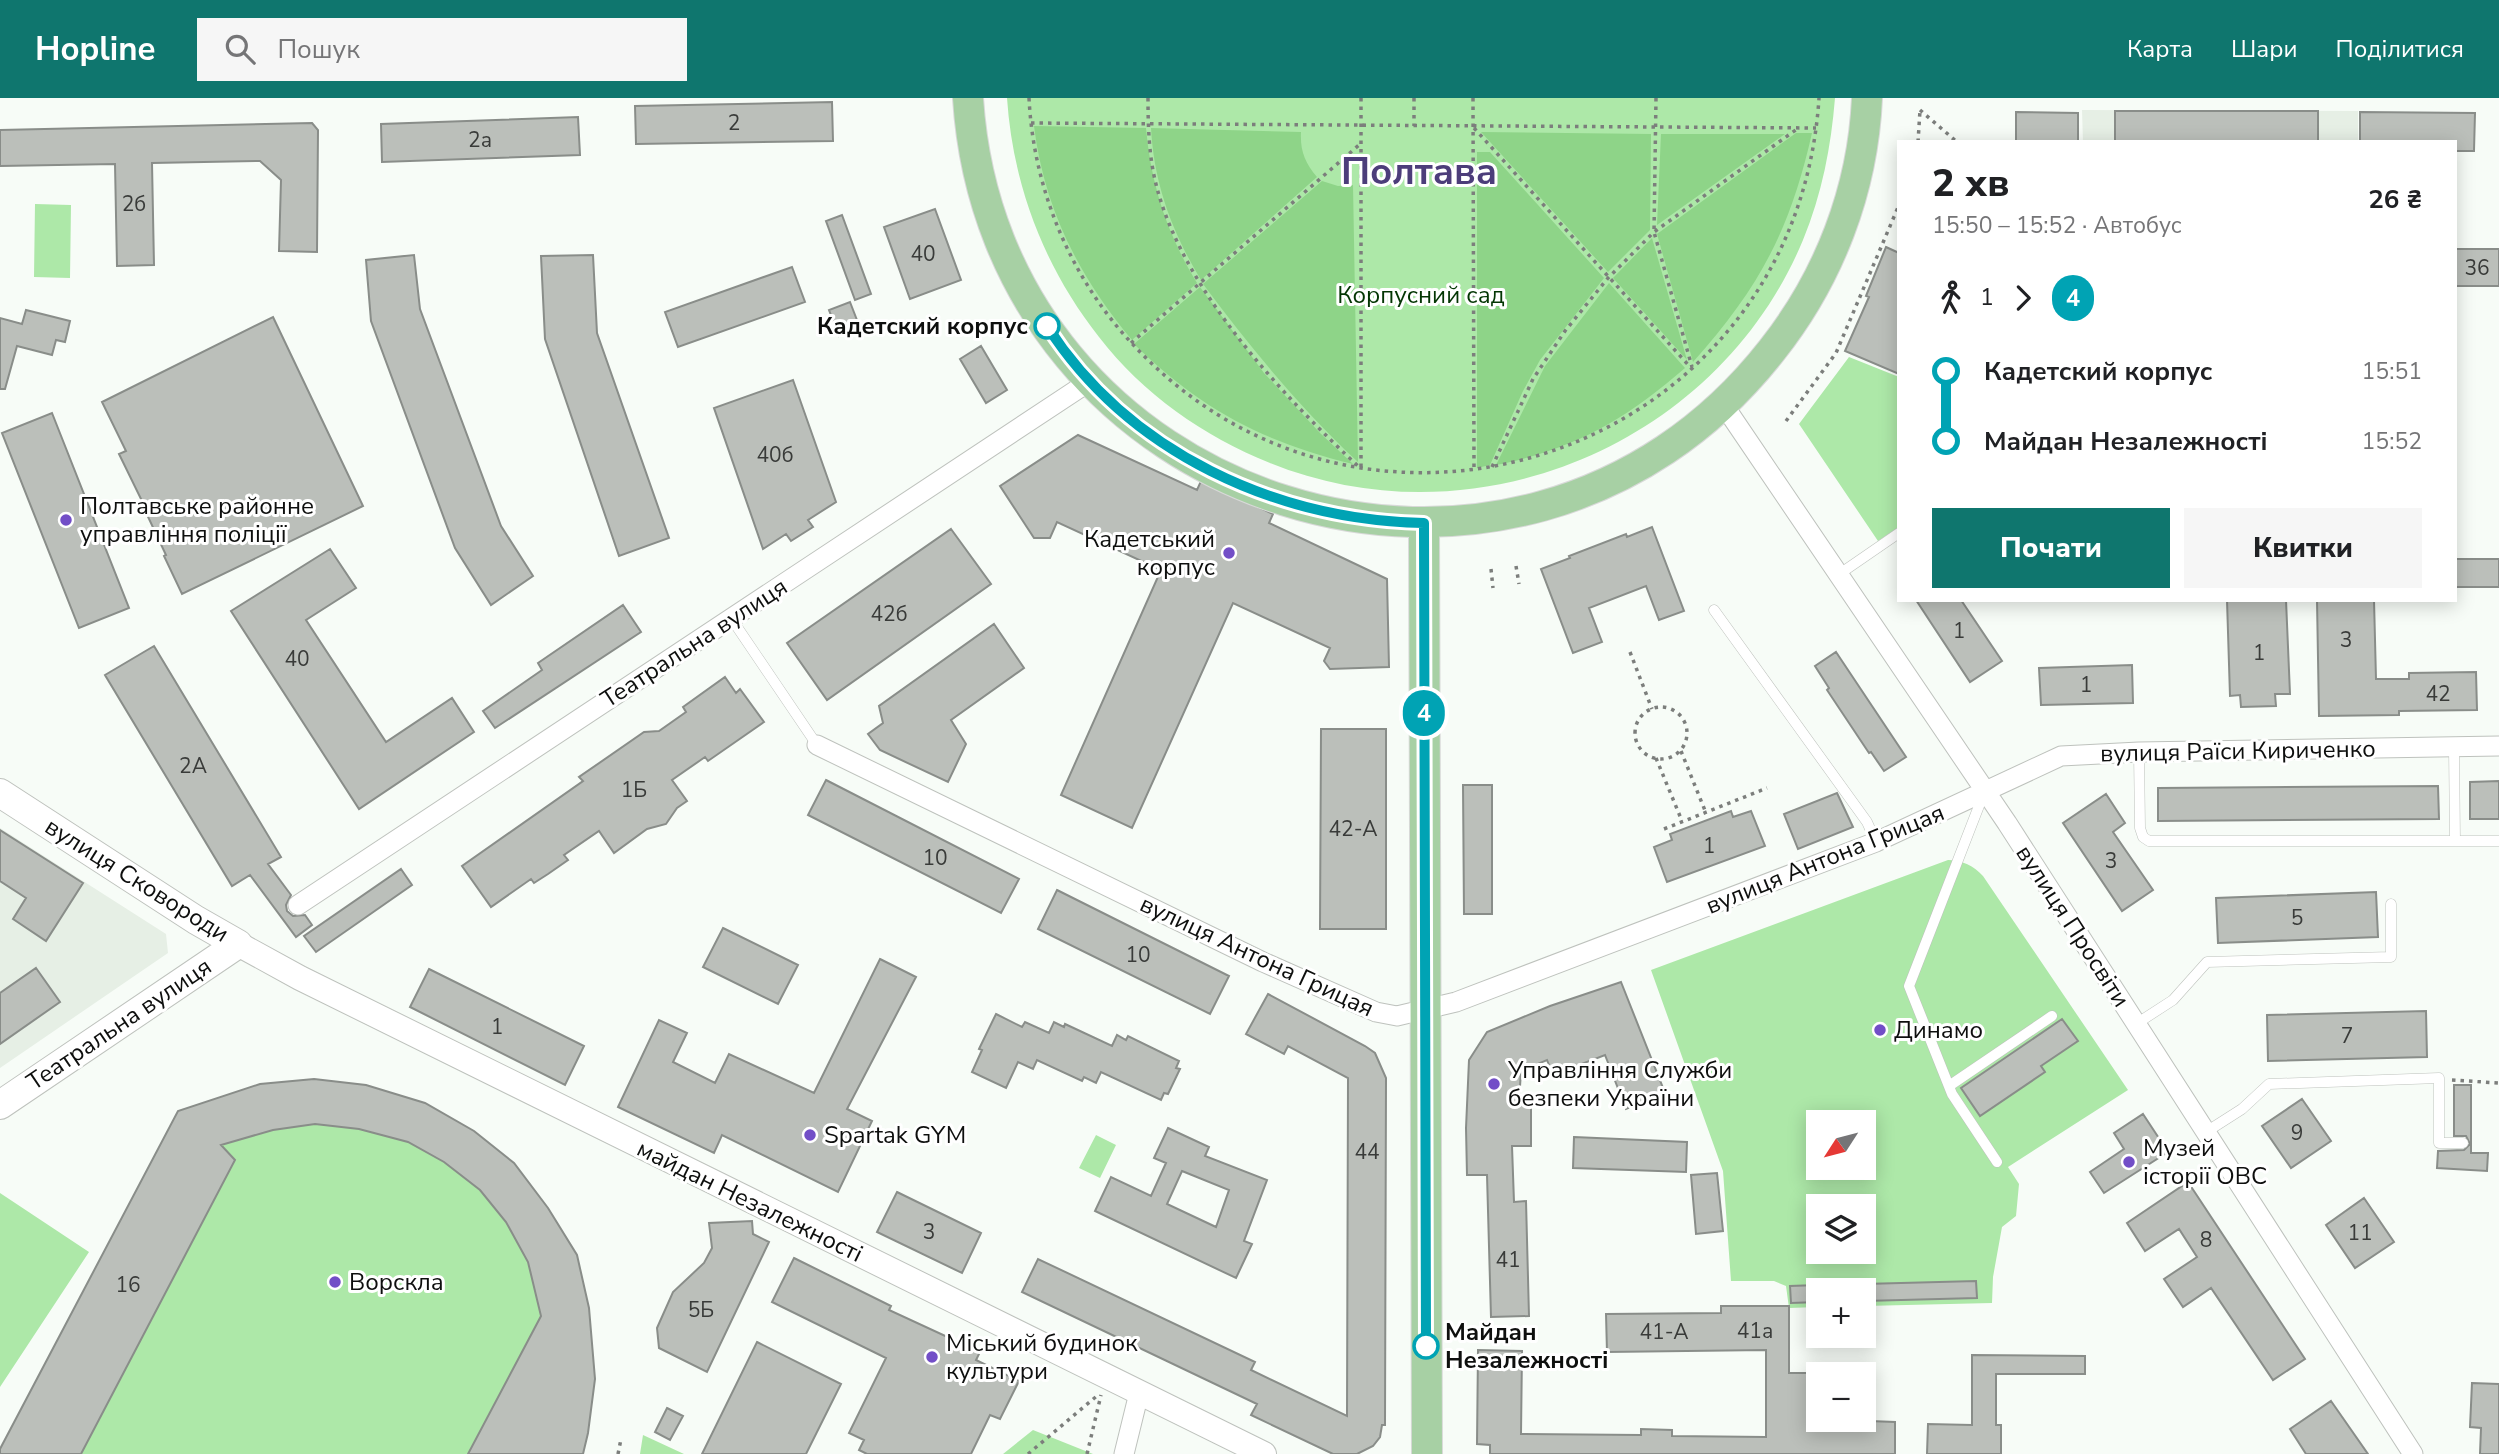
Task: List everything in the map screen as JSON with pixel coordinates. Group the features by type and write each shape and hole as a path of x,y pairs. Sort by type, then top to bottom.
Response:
{"main road":[{"path":"968,98 974,152 983,192 998,236 1029,300 1064,351 1090,381 1139,426 1170,448 1236,484 1304,508 1341,516 1424,523 1505,514 1533,508 1590,489 1623,474 1660,452 1694,429 1723,404 1783,336 1824,268 1846,215 1855,181 1867,98"},
{"path":"1424,523 1427,1454"},
{"name":"вулиця Сковороди","path":"0,793 238,944"},
{"name":"Театральна вулиця","path":"0,1105 238,944"}],"street":[{"name":"Театральна вулиця","path":"298,905 1090,381"},
{"name":"вулиця Просвіти","path":"1723,404 2007,823 2413,1454"},
{"name":"вулиця Антона Грицая","path":"817,745 1264,962 1376,1012 1397,1016 1456,1002 1876,842 1985,793"},
{"name":"вулиця Раїси Кириченко","path":"1985,793 2061,756 2139,752 2499,746"},
{"name":"майдан Незалежності","path":"238,944 300,978 1265,1454"},
{"path":"1124,1454 1139,1393"}],"lane":[{"path":"1838,575 1897,534"},
{"path":"1714,610 1867,822 1876,842"},
{"path":"731,618 817,745"},
{"path":"2454,747 2455,841"},
{"path":"2139,752 2140,828 2143,837 2149,841 2499,841"},
{"path":"1985,793 1909,986 1950,1086 1997,1162"},
{"path":"2136,1024 2173,1000 2207,962 2390,957 2391,904"},
{"path":"1950,1086 2052,1016"},
{"path":"2205,1133 2242,1109 2269,1084 2439,1078 2439,1143 2463,1143"}],"path":[{"path":"1030,98 1031,123 1046,196 1067,248 1095,297 1131,343 1178,387 1235,425 1285,448 1361,468 1402,472 1474,470 1551,452 1593,435 1637,410 1692,369 1746,308 1775,260 1798,208 1812,156 1819,98"},
{"path":"1148,98 1151,158 1166,216 1185,260 1266,372 1322,432 1361,468"},
{"path":"1360,98 1361,468"},
{"path":"1414,98 1414,126"},
{"path":"1473,98 1474,470"},
{"path":"1656,98 1654,232 1692,369"},
{"path":"1918,140 1920,110 1955,140"},
{"path":"1031,123 1817,128"},
{"path":"1473,127 1692,369"},
{"path":"1492,467 1539,370 1565,331 1608,278 1654,232 1799,127"},
{"path":"1131,343 1361,143"},
{"path":"1786,421 1836,353 1897,210"},
{"path":"1516,566 1519,584"},
{"path":"1491,569 1493,588"},
{"path":"1630,652 1652,709"},
{"path":"1656,758 1673,756 1681,751 1687,736 1683,720 1671,709 1663,707 1652,709 1641,717 1636,733 1641,749 1656,758 1682,822"},
{"path":"1681,751 1706,813"},
{"path":"1664,829 1767,788"},
{"path":"2439,1078 2461,1082 2499,1083"},
{"path":"1027,1454 1102,1392 1087,1454"},
{"path":"618,1454 621,1439"}],"shaded area":[{"path":"2082,110 2358,111 2358,140 2083,140"},
{"path":"0,828 166,934 168,953 0,1068"}],"green space":[{"name":"Корпусний сад","path":"1007,98 1835,98 1825,170 1803,240 1764,312 1713,373 1651,423 1582,460 1506,483 1428,492 1348,486 1270,463 1198,426 1135,377 1099,337 1062,282 1047,254 1024,194 1016,163"},
{"path":"1034,126 1146,128 1156,189 1162,208 1177,246 1197,283 1132,340 1096,292 1067,240 1046,185"},
{"path":"1151,128 1301,132 1304,156 1317,177 1201,280 1181,244 1166,207 1156,169"},
{"path":"1481,132 1651,134 1650,230 1608,272"},
{"path":"1796,133 1812,133 1794,199 1782,228 1769,256 1737,308 1693,362 1657,234"},
{"path":"1661,134 1785,134 1657,225"},
{"path":"1477,152 1490,152 1604,278 1540,360 1490,465 1477,468"},
{"path":"1322,181 1338,186 1353,185 1358,462 1276,376 1203,284"},
{"path":"35,204 71,205 70,278 34,277"},
{"path":"1652,238 1687,360 1613,278"},
{"path":"1609,283 1685,368 1641,403 1598,430 1550,450 1496,465 1545,366"},
{"path":"1200,287 1264,373 1353,464 1290,445 1234,420 1184,387 1134,344"},
{"path":"1849,357 1897,376 1897,528 1878,541 1799,424"},
{"name":"Динамо","path":"1948,860 1963,862 1983,876 2128,1090 2008,1167 2019,1184 2016,1216 2002,1227 1993,1277 1992,1303 1876,1306 1876,1278 1806,1278 1806,1307 1789,1308 1786,1286 1774,1281 1731,1281 1723,1171 1651,970"},
{"name":"Ворскла","path":"314,1079 366,1085 425,1103 474,1131 514,1163 548,1208 577,1255 595,1379 583,1454 0,1454 0,1449 178,1111 260,1084"},
{"path":"1096,1135 1116,1145 1100,1178 1079,1168"},
{"path":"0,1193 89,1252 0,1387"},
{"path":"1033,1430 1093,1454 1003,1454"},
{"path":"643,1435 684,1454 640,1454"}],"building":[{"path":"832,102 833,141 636,144 635,106"},
{"path":"2115,111 2318,111 2318,140 2115,140"},
{"path":"2016,112 2078,113 2078,140 2016,140"},
{"path":"2360,112 2475,113 2474,151 2457,151 2457,140 2360,140"},
{"path":"578,117 580,155 382,162 381,124"},
{"path":"312,123 318,130 317,252 279,251 281,180 260,161 152,163 154,265 117,266 115,164 0,166 0,130"},
{"path":"935,209 961,280 910,299 884,227"},
{"path":"842,215 871,294 855,300 826,221"},
{"path":"1886,247 1897,252 1897,373 1845,351 1869,297 1866,296"},
{"path":"2457,249 2499,249 2499,286 2457,286"},
{"path":"414,255 420,309 501,526 533,576 491,605 455,548 371,321 366,260"},
{"path":"593,255 597,333 669,538 619,556 545,339 541,256"},
{"path":"792,267 805,302 678,347 665,312"},
{"path":"850,302 860,328 839,336 829,310"},
{"path":"26,310 70,321 65,342 56,340 52,355 17,346 5,389 0,389 0,318 22,324"},
{"path":"273,317 363,506 182,594 119,454 126,451 102,402"},
{"path":"981,346 1007,390 986,403 960,359"},
{"path":"793,380 836,502 808,520 813,527 791,541 786,534 763,549 714,408"},
{"name":"Полтавське районне управління поліції","path":"52,413 129,608 79,628 2,433"},
{"name":"Кадетський корпус","path":"1078,435 1197,490 1201,481 1231,494 1273,514 1269,523 1387,579 1389,667 1330,669 1324,661 1330,648 1233,603 1132,828 1061,795 1161,570 1057,522 1050,538 1034,538 1000,486"},
{"path":"1652,527 1684,611 1659,620 1646,586 1589,608 1602,642 1573,653 1541,569 1626,534 1627,537"},
{"path":"951,529 991,584 827,700 787,643"},
{"path":"330,549 356,588 306,620 386,742 452,698 474,732 359,809 231,611"},
{"path":"2457,559 2499,559 2499,587 2457,587"},
{"path":"1917,602 1962,602 2002,661 1970,682"},
{"path":"2227,602 2286,602 2290,694 2275,694 2276,706 2241,707 2240,695 2230,696"},
{"path":"2317,602 2374,602 2376,679 2409,679 2409,673 2476,672 2477,710 2319,716"},
{"path":"623,605 641,632 495,728 483,711 542,670 538,663"},
{"path":"994,624 1024,668 951,720 966,744 948,782 880,750 868,734 883,723 879,706"},
{"path":"154,646 281,857 268,864 291,895 286,905 287,911 293,916 305,915 312,925 296,937 250,875 232,886 105,675"},
{"path":"1836,652 1906,757 1884,771 1827,690 1829,688 1815,666"},
{"path":"2132,665 2133,703 2041,705 2039,668"},
{"path":"725,677 736,693 740,689 764,722 708,761 705,757 672,780 687,801 677,808 666,824 647,829 614,853 599,831 564,855 568,860 534,883 531,879 491,907 462,866 583,781 579,777 644,732 659,731 686,712 683,707"},
{"path":"1321,729 1386,729 1386,929 1320,929"},
{"path":"826,780 1019,879 1001,913 808,815"},
{"path":"2499,781 2499,819 2470,819 2470,782"},
{"path":"1463,785 1492,785 1492,914 1464,914"},
{"path":"2438,786 2439,819 2158,821 2158,788"},
{"path":"1837,793 1853,827 1798,849 1784,814"},
{"path":"2106,794 2125,823 2113,832 2153,890 2122,911 2063,823"},
{"path":"1731,811 1733,817 1751,811 1765,846 1667,882 1654,847 1672,840 1670,834"},
{"path":"0,830 83,883 46,941 13,919 26,898 0,881"},
{"path":"401,869 412,885 316,952 304,936"},
{"path":"1057,890 1229,976 1210,1014 1038,929"},
{"path":"2376,892 2378,937 2218,943 2216,898"},
{"path":"723,928 798,965 778,1004 703,967"},
{"path":"880,959 916,977 847,1109 872,1121 838,1192 722,1135 714,1153 618,1107 659,1020 687,1033 673,1062 715,1083 729,1054 814,1093"},
{"path":"36,968 60,1002 0,1044 0,993"},
{"path":"429,969 584,1046 565,1085 410,1007"},
{"name":"Управління Служби безпеки України","path":"1621,982 1665,1093 1626,1109 1605,1055 1553,1075 1547,1060 1521,1071 1519,1102 1531,1102 1531,1146 1512,1146 1514,1202 1526,1201 1529,1316 1491,1317 1487,1175 1467,1175 1469,1060 1487,1032 1550,1006"},
{"path":"1268,994 1375,1053 1386,1078 1385,1425 1382,1425 1380,1437 1373,1446 1357,1454 1333,1454 1251,1415 1257,1404 1022,1292 1038,1259 1255,1362 1251,1370 1347,1416 1348,1078 1288,1046 1284,1054 1246,1034"},
{"path":"2426,1011 2427,1057 2268,1061 2267,1015"},
{"path":"996,1014 1022,1027 1025,1022 1049,1033 1054,1022 1064,1027 1065,1024 1112,1046 1117,1035 1126,1040 1128,1036 1179,1061 1176,1068 1180,1069 1168,1094 1164,1093 1161,1100 1101,1072 1096,1083 1084,1077 1082,1081 1037,1060 1033,1069 1018,1062 1006,1088 972,1072 982,1050 979,1049"},
{"path":"2062,1019 2078,1041 2041,1066 2045,1072 1980,1116 1961,1088"},
{"path":"314,1079 366,1085 425,1103 474,1131 514,1163 548,1208 577,1255 589,1308 595,1379 583,1454 468,1454 541,1316 528,1262 506,1222 480,1190 444,1162 408,1142 359,1129 315,1124 273,1130 221,1145 235,1160 81,1454 0,1454 0,1449 178,1111 260,1084"},
{"path":"2454,1085 2471,1085 2471,1153 2488,1153 2487,1171 2437,1168 2438,1151 2464,1150 2470,1144 2466,1136 2454,1136"},
{"path":"2302,1099 2331,1141 2291,1168 2262,1126"},
{"name":"Музей історії ОВС","path":"2143,1114 2168,1152 2104,1193 2090,1172 2124,1149 2114,1133"},
{"path":"1168,1128 1209,1147 1205,1156 1267,1180 1244,1241 1252,1244 1236,1278 1095,1211 1111,1177 1151,1196 1166,1163 1154,1158","holes":["1182,1171 1229,1190 1216,1227 1167,1204"]},
{"path":"1574,1137 1687,1142 1686,1172 1573,1168"},
{"path":"1717,1173 1723,1231 1696,1234 1691,1175"},
{"path":"2188,1182 2305,1359 2273,1380 2211,1288 2183,1307 2164,1279 2197,1257 2179,1229 2145,1251 2127,1223"},
{"path":"897,1192 981,1233 962,1273 877,1232"},
{"path":"2364,1198 2394,1242 2355,1268 2326,1225"},
{"path":"752,1221 753,1234 769,1242 707,1372 659,1348 657,1328 673,1292 704,1263 712,1248 709,1223"},
{"name":"Міський будинок культури","path":"794,1258 891,1306 889,1310 980,1352 976,1360 1019,1381 1000,1419 990,1415 971,1454 867,1454 859,1450 864,1440 849,1433 886,1358 772,1302"},
{"path":"1976,1281 1977,1298 1876,1301 1876,1284"},
{"path":"1806,1285 1806,1302 1791,1303 1790,1286"},
{"path":"1721,1306 1789,1306 1789,1373 1806,1373 1806,1432 1876,1432 1876,1421 1895,1422 1895,1454 1490,1454 1490,1445 1477,1444 1478,1350 1522,1351 1521,1434 1641,1435 1641,1429 1672,1430 1672,1436 1766,1437 1766,1350 1607,1352 1606,1314 1721,1313"},
{"path":"757,1342 841,1384 806,1454 702,1454"},
{"path":"1972,1355 2085,1356 2085,1374 1996,1374 1996,1425 2001,1425 2001,1454 1927,1454 1928,1424 1972,1425"},
{"path":"2472,1383 2499,1384 2499,1454 2480,1454 2481,1428 2470,1427"},
{"path":"2331,1401 2368,1454 2306,1454 2290,1429"},
{"path":"667,1408 683,1416 670,1440 655,1432"}],"bus line":[{"name":"4","path":"1047,326 1072,362 1113,403 1139,426 1204,468 1236,484 1304,508 1378,521 1424,523 1426,1346"}],"place":[{"name":"Кадетский корпус","path":"1047,326"},
{"name":"Полтавське районне управління поліції","path":"66,520"},
{"name":"Кадетський корпус","path":"1229,553"},
{"name":"Динамо","path":"1880,1030"},
{"name":"Управління Служби безпеки України","path":"1494,1084"},
{"name":"Spartak GYM","path":"810,1135"},
{"name":"Музей історії ОВС","path":"2129,1162"},
{"name":"Ворскла","path":"335,1282"},
{"name":"Майдан Незалежності","path":"1426,1346"},
{"name":"Міський будинок культури","path":"932,1357"}],"district":[{"name":"Полтава","path":"1419,171"}]}
